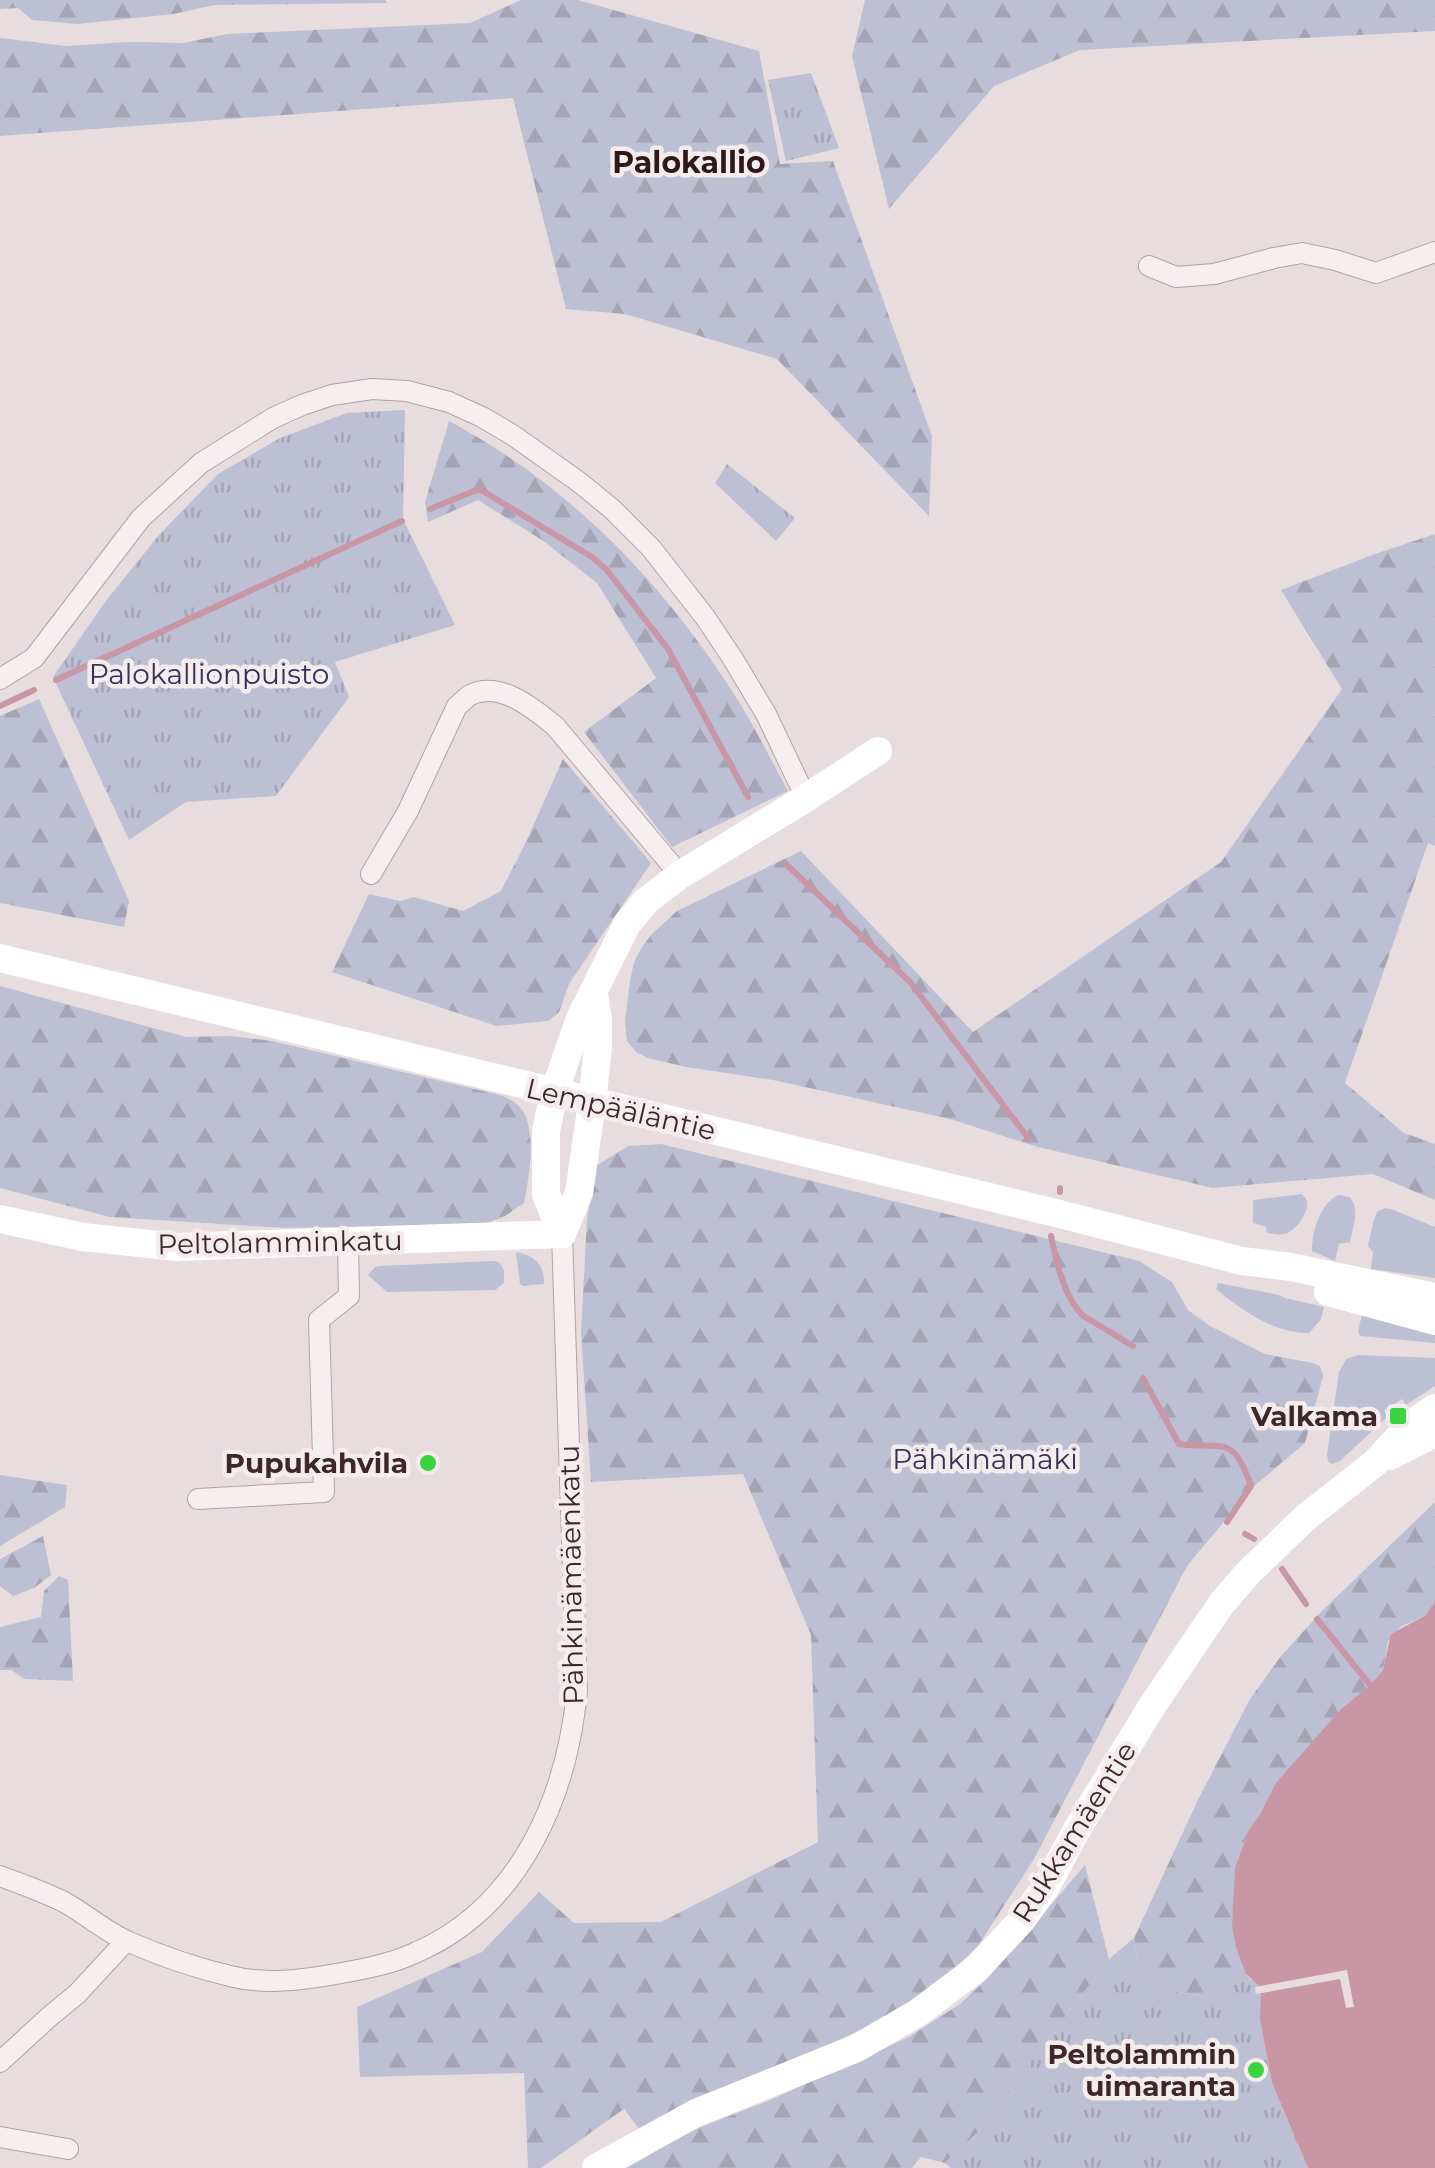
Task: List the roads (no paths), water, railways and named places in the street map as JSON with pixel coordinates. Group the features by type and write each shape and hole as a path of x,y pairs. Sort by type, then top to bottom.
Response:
{"main road":[{"name":"Pähkinämäenkatu","path":"562,1234 546,1194 546,1131 554,1093 580,1018 627,924 646,901 680,874 878,751"},
{"name":"Lempääläntie","path":"0,958 1041,1209 1242,1261 1313,1288 1435,1321"},
{"name":"Pähkinämäenkatu","path":"562,1234 579,1193 592,1102 598,1047 594,994"},
{"name":"Peltolamminkatu","path":"0,1219 83,1237 177,1247 562,1234"},
{"name":"Lempääläntie","path":"1242,1261 1291,1267 1435,1297"},
{"name":"Rukkamäentie","path":"596,2168 696,2113 857,2048 918,2012 976,1969 1021,1921 1047,1885 1152,1706 1222,1603 1305,1518 1375,1463 1410,1424 1435,1408"},
{"name":"Rukkamäentie","path":"1375,1463 1435,1432"}],"street":[{"path":"1149,266 1176,277 1195,276 1302,254 1376,272 1435,252"},
{"path":"0,679 34,658 141,518 200,462 302,405 372,388 407,391 449,402 510,434 579,482 651,548 734,659 766,714 806,798"},
{"path":"371,874 408,811 458,706 469,695 485,691 512,696 554,726 680,874"},
{"name":"Pähkinämäenkatu","path":"0,1876 64,1902 126,1941 186,1963 235,1978 289,1980 371,1968 416,1953 479,1911 510,1877 545,1823 557,1792 571,1738 577,1692 562,1234"},
{"path":"198,1499 324,1492 318,1320 349,1296 348,1241"},
{"path":"0,2062 77,1994 126,1941"},
{"path":"0,2137 68,2149"}],"waterway":[{"path":"430,509 481,490 606,569 668,649 748,797"},
{"path":"56,680 402,521"},
{"path":"0,706 34,690"},
{"path":"787,865 910,982 1029,1139"},
{"path":"1051,1236 1062,1278 1075,1307 1133,1346"},
{"path":"1143,1378 1179,1444 1224,1447 1238,1458 1251,1486 1227,1522"},
{"path":"1245,1534 1254,1539"},
{"path":"1282,1569 1306,1604"},
{"path":"1317,1619 1370,1685"}],"place":[{"name":"Valkama","path":"1398,1416"},
{"name":"Pupukahvila","path":"428,1463"},
{"name":"Peltolammin uimaranta","path":"1256,2070"}],"district":[{"name":"Palokallio","path":"689,163"}],"park label":[{"name":"Palokallionpuisto","path":"209,674"},
{"name":"Pähkinämäki","path":"985,1459"}]}
